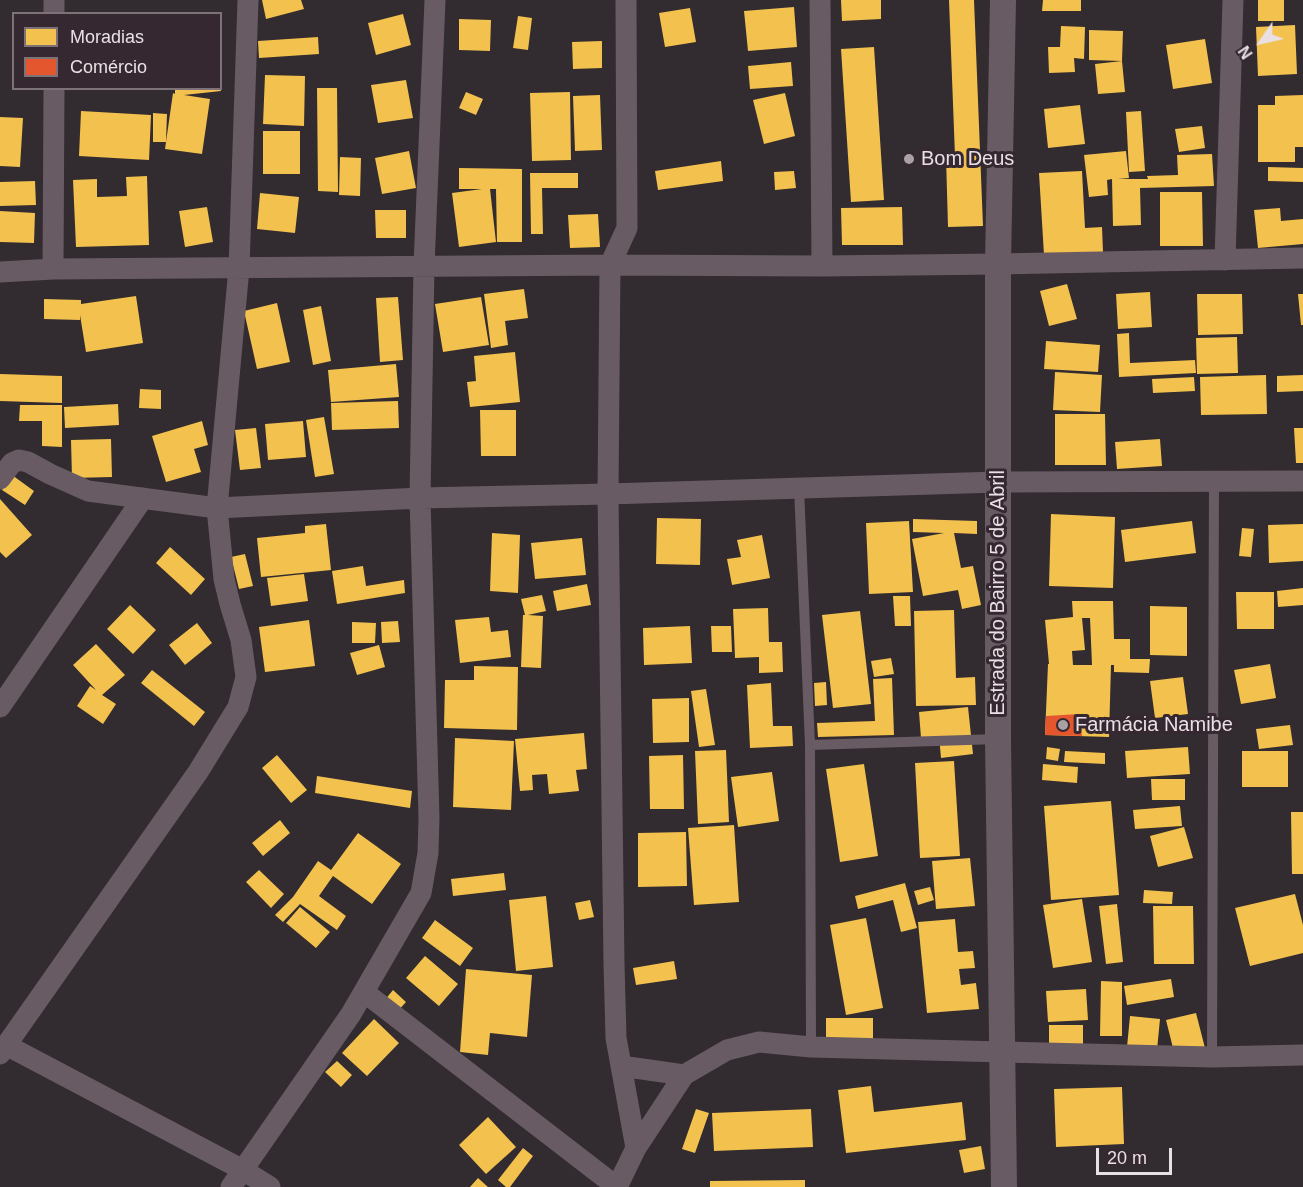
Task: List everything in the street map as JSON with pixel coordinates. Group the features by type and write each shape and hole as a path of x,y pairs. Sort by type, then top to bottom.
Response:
{"street":[{"path":"248,0 239,268 217,508 224,579 241,640 246,677 238,707 198,772 3,1049 237,1178 270,1187"},
{"path":"237,1178 364,992 421,893 428,853 420,498 424,266 435,0"},
{"path":"626,0 627,228 609,265 608,494 616,1038 636,1148"},
{"path":"820,0 822,266"},
{"name":"Estrada do Bairro 5 de Abril","path":"1003,0 998,264 998,482 1004,1187"},
{"path":"1224,260 1233,0"},
{"path":"53,269 54,90"},
{"path":"0,272 53,269 424,266 822,266 1303,258"},
{"path":"0,479 12,463 19,460 28,462 88,491 217,508 420,498 998,482 1303,481"},
{"path":"0,707 143,498"},
{"path":"364,992 617,1187 636,1148 684,1075 727,1050 759,1042 811,1047 1212,1057 1303,1055"},
{"path":"621,1066 684,1075"}],"lane":[{"path":"1212,1057 1214,481"},
{"path":"799,488 810,745 811,1047"},
{"path":"810,745 999,739"}],"building: Moradias":[{"path":"262,0 301,0 304,9 266,19"},
{"path":"841,0 881,0 881,19 842,21"},
{"path":"949,0 974,0 983,226 948,227 946,157 955,156"},
{"path":"1043,0 1081,0 1081,11 1042,11"},
{"path":"1258,0 1284,0 1284,21 1258,21"},
{"path":"794,7 797,47 748,51 744,11"},
{"path":"690,8 696,42 665,47 659,13"},
{"path":"403,14 411,45 376,55 368,23"},
{"path":"518,16 532,18 528,50 513,48"},
{"path":"459,19 491,20 490,51 459,50"},
{"path":"1295,25 1297,74 1258,76 1256,27"},
{"path":"1061,26 1085,27 1084,59 1074,58 1075,72 1049,73 1048,47 1060,47"},
{"path":"1089,30 1123,31 1122,61 1089,60"},
{"path":"318,37 319,54 259,58 258,41"},
{"path":"1205,39 1212,83 1173,89 1166,45"},
{"path":"602,41 602,68 573,69 572,42"},
{"path":"874,47 884,200 851,202 841,49"},
{"path":"1122,61 1125,92 1098,94 1095,64"},
{"path":"791,62 793,86 750,89 748,66"},
{"path":"265,75 305,76 304,126 263,124"},
{"path":"406,80 413,118 378,123 371,85"},
{"path":"317,88 337,88 338,192 318,191"},
{"path":"175,90 221,90 184,95 210,99 202,154 165,149 173,93 175,94"},
{"path":"466,92 483,99 476,115 459,108"},
{"path":"570,92 571,160 532,161 530,93"},
{"path":"785,93 795,136 764,144 753,100"},
{"path":"600,95 602,150 575,151 573,96"},
{"path":"1303,95 1303,147 1295,147 1295,162 1258,162 1258,105 1275,105 1275,96"},
{"path":"1080,105 1085,144 1048,148 1044,109"},
{"path":"81,111 151,115 149,160 79,156"},
{"path":"1141,111 1145,171 1129,172 1126,112"},
{"path":"153,113 167,114 166,142 153,142"},
{"path":"0,117 23,118 20,167 0,166"},
{"path":"1202,126 1205,148 1179,152 1175,129"},
{"path":"263,131 300,131 300,174 263,174"},
{"path":"409,151 416,188 382,194 375,158"},
{"path":"1126,151 1129,178 1118,179 1148,179 1147,176 1178,175 1177,155 1212,154 1214,186 1140,188 1141,225 1113,226 1112,179 1107,180 1108,195 1089,197 1084,155"},
{"path":"340,157 361,158 360,196 339,195"},
{"path":"721,161 723,181 658,190 655,171"},
{"path":"1268,167 1303,168 1303,182 1268,181"},
{"path":"459,168 522,169 522,242 497,242 496,189 490,189 496,242 459,247 452,193 482,189 459,189"},
{"path":"794,171 796,188 775,190 774,172"},
{"path":"1082,171 1085,228 1102,227 1103,252 1044,255 1039,173"},
{"path":"530,173 578,173 578,188 542,188 543,234 531,234"},
{"path":"147,176 149,245 76,247 73,180 97,179 97,197 127,196 126,177"},
{"path":"35,181 36,205 0,206 0,182"},
{"path":"1160,192 1202,192 1203,246 1160,246"},
{"path":"260,193 299,197 295,233 257,229"},
{"path":"207,207 213,242 185,247 179,211"},
{"path":"902,207 903,245 842,245 841,208"},
{"path":"1280,208 1281,221 1303,219 1303,244 1258,248 1254,210"},
{"path":"375,210 406,210 406,238 376,238"},
{"path":"0,211 35,213 34,243 0,242"},
{"path":"598,214 600,247 570,248 568,215"},
{"path":"1067,284 1077,319 1049,326 1040,291"},
{"path":"524,289 528,318 505,321 508,345 491,348 484,294"},
{"path":"1150,292 1152,327 1118,329 1116,294"},
{"path":"1197,294 1242,294 1243,334 1198,335"},
{"path":"1298,294 1303,294 1303,325 1301,325"},
{"path":"136,296 143,343 86,352 80,315 80,320 44,319 44,299 81,300 81,304"},
{"path":"398,297 403,360 380,362 376,298"},
{"path":"481,297 489,345 443,352 435,304"},
{"path":"277,303 290,362 257,369 244,311"},
{"path":"321,306 331,361 313,365 303,310"},
{"path":"1129,333 1130,363 1195,360 1196,373 1119,377 1117,334"},
{"path":"1237,337 1238,373 1197,374 1196,338"},
{"path":"1046,341 1100,345 1098,372 1044,369"},
{"path":"515,352 520,402 470,407 467,382 476,381 474,356"},
{"path":"396,364 399,397 331,402 328,370"},
{"path":"1055,372 1102,375 1100,412 1053,410"},
{"path":"0,374 62,376 62,403 0,401"},
{"path":"1266,375 1267,414 1201,415 1200,377"},
{"path":"1303,375 1303,391 1277,392 1277,376"},
{"path":"1194,377 1195,391 1153,393 1152,379"},
{"path":"140,389 161,390 161,409 139,408"},
{"path":"398,401 399,428 332,430 331,403"},
{"path":"118,404 119,425 65,428 64,407"},
{"path":"20,405 62,405 62,447 42,446 42,421 19,421"},
{"path":"480,410 516,410 516,456 481,456"},
{"path":"1055,414 1105,414 1106,465 1055,465"},
{"path":"324,417 334,474 315,477 306,420"},
{"path":"202,421 208,445 194,449 201,472 166,482 152,436"},
{"path":"303,421 306,457 268,460 265,424"},
{"path":"256,428 261,468 240,470 235,430"},
{"path":"1294,428 1303,428 1303,463 1296,463"},
{"path":"111,439 112,477 72,478 71,440"},
{"path":"1160,439 1162,466 1117,469 1115,442"},
{"path":"12,475 34,491 25,505 2,490"},
{"path":"0,499 32,535 6,558 0,552"},
{"path":"1051,514 1115,517 1113,588 1049,586"},
{"path":"657,518 701,519 700,565 656,564"},
{"path":"913,519 977,521 977,534 954,533 961,568 973,566 981,605 962,609 958,590 923,596 912,539 944,533 913,532"},
{"path":"909,521 913,592 869,594 866,523"},
{"path":"1192,521 1196,553 1125,562 1121,530"},
{"path":"326,524 331,570 261,577 257,538 305,533 305,526"},
{"path":"1303,524 1303,561 1269,563 1268,525"},
{"path":"1242,528 1254,529 1251,557 1239,556"},
{"path":"492,533 520,535 518,593 490,591"},
{"path":"762,535 770,578 732,585 727,559 741,557 737,540"},
{"path":"582,538 586,575 535,579 531,543"},
{"path":"170,547 205,579 191,595 156,563"},
{"path":"245,554 253,586 239,589 231,557"},
{"path":"363,566 366,586 404,580 405,593 337,604 332,571"},
{"path":"304,574 308,601 271,606 267,578"},
{"path":"587,584 591,605 557,611 553,591"},
{"path":"1303,588 1303,605 1278,607 1277,591"},
{"path":"1236,592 1274,592 1274,629 1237,629"},
{"path":"542,595 546,611 528,615 543,616 541,668 521,667 523,615 525,615 521,599"},
{"path":"893,596 910,596 911,626 895,626"},
{"path":"1072,601 1113,601 1114,639 1130,639 1130,659 1150,659 1149,673 1114,672 1114,665 1111,665 1109,737 1045,735 1049,664 1045,620 1073,617","holes":["1082,618 1090,618 1092,665 1073,665 1072,651 1085,650"]},
{"path":"130,605 156,630 133,654 107,629"},
{"path":"1150,606 1187,607 1187,656 1150,655"},
{"path":"768,608 769,642 782,642 783,672 759,673 759,657 735,658 733,609"},
{"path":"954,610 956,678 975,677 976,705 916,706 914,611"},
{"path":"860,611 871,704 833,708 822,615"},
{"path":"489,617 491,632 508,630 511,657 460,663 455,620"},
{"path":"309,620 315,666 265,672 259,627"},
{"path":"398,621 400,642 382,643 381,622"},
{"path":"352,622 376,623 375,643 352,643"},
{"path":"197,623 212,643 185,665 169,645"},
{"path":"690,626 692,663 644,665 643,628"},
{"path":"711,626 731,626 732,652 712,652"},
{"path":"96,644 125,675 102,695 116,704 103,724 77,706 90,686 96,690 73,665"},
{"path":"379,645 385,667 357,675 350,653"},
{"path":"891,658 894,674 874,677 871,661"},
{"path":"1270,664 1276,698 1241,704 1234,670"},
{"path":"474,666 518,667 517,730 444,728 445,680 474,680"},
{"path":"152,670 205,712 194,726 141,683"},
{"path":"1183,677 1188,714 1155,718 1150,681"},
{"path":"892,678 894,735 818,737 817,723 875,721 873,679"},
{"path":"826,682 827,705 815,706 814,683"},
{"path":"771,683 773,726 792,726 793,746 750,748 747,685"},
{"path":"706,689 715,745 699,747 691,691"},
{"path":"689,698 689,742 653,743 652,699"},
{"path":"968,707 973,754 941,758 939,736 921,738 919,712"},
{"path":"1290,725 1293,745 1259,749 1256,729"},
{"path":"584,733 587,769 576,770 579,791 549,794 547,774 532,775 533,790 520,791 515,739"},
{"path":"455,738 514,741 511,810 453,807"},
{"path":"1047,747 1060,749 1058,761 1046,759"},
{"path":"1188,747 1190,774 1127,778 1125,751"},
{"path":"726,750 729,822 698,824 695,751"},
{"path":"1065,751 1105,753 1105,764 1064,762"},
{"path":"1242,751 1288,751 1288,787 1242,787"},
{"path":"277,755 307,790 291,803 262,768"},
{"path":"683,755 684,809 650,809 649,756"},
{"path":"954,761 960,856 920,858 915,763"},
{"path":"864,764 878,856 840,862 826,769"},
{"path":"1043,764 1078,767 1077,783 1042,780"},
{"path":"772,772 779,821 738,827 731,777"},
{"path":"317,776 412,791 410,808 315,793"},
{"path":"1151,779 1185,779 1185,800 1152,800"},
{"path":"1111,801 1119,895 1051,900 1044,806"},
{"path":"1180,806 1182,826 1135,829 1133,810"},
{"path":"1291,812 1303,812 1303,874 1292,874"},
{"path":"280,820 290,833 263,856 252,843"},
{"path":"734,825 739,902 694,905 688,828"},
{"path":"1184,827 1193,858 1158,867 1150,836"},
{"path":"686,832 687,886 638,887 638,833"},
{"path":"358,833 401,864 372,904 333,876 319,896 346,916 337,930 300,904 283,922 275,915 293,897 318,861 331,870"},
{"path":"970,858 975,906 936,909 932,861"},
{"path":"259,870 284,894 271,908 246,882"},
{"path":"504,873 506,890 453,896 451,879"},
{"path":"905,883 917,928 901,932 893,900 858,909 855,896"},
{"path":"930,887 934,900 918,905 914,891"},
{"path":"1144,890 1173,892 1172,904 1143,903"},
{"path":"1295,894 1303,925 1303,953 1250,966 1235,908"},
{"path":"546,896 553,967 516,971 509,900"},
{"path":"1082,899 1092,962 1053,968 1043,905"},
{"path":"590,900 594,917 579,920 575,903"},
{"path":"1117,904 1123,962 1106,964 1099,906"},
{"path":"1153,906 1193,906 1194,964 1154,964"},
{"path":"300,907 330,932 316,948 286,923"},
{"path":"866,918 883,1008 846,1015 830,925"},
{"path":"955,919 958,952 973,951 975,968 959,969 961,985 976,983 979,1009 927,1013 918,922"},
{"path":"435,920 473,948 460,966 422,938"},
{"path":"425,956 458,984 439,1006 406,978"},
{"path":"674,961 677,979 636,985 633,968"},
{"path":"466,969 532,975 527,1037 490,1033 488,1055 460,1052"},
{"path":"1171,979 1174,997 1127,1005 1124,986"},
{"path":"1101,981 1122,982 1122,1036 1100,1036"},
{"path":"1086,989 1088,1020 1048,1022 1046,991"},
{"path":"393,990 406,1002 397,1012 384,1001"},
{"path":"1196,1013 1205,1048 1175,1056 1166,1020"},
{"path":"1130,1016 1160,1019 1157,1050 1127,1047"},
{"path":"826,1018 873,1018 873,1044 826,1045"},
{"path":"374,1019 399,1043 367,1076 342,1053"},
{"path":"1049,1025 1083,1025 1083,1053 1049,1053"},
{"path":"337,1061 352,1075 341,1087 325,1072"},
{"path":"871,1086 874,1112 962,1102 966,1140 846,1153 838,1090"},
{"path":"1122,1087 1124,1144 1056,1147 1054,1089"},
{"path":"696,1109 709,1113 695,1153 682,1149"},
{"path":"811,1109 813,1147 714,1151 712,1113"},
{"path":"488,1117 516,1147 486,1174 459,1145"},
{"path":"981,1146 985,1169 964,1173 959,1150"},
{"path":"523,1148 533,1156 510,1187 506,1187 498,1180"},
{"path":"478,1178 488,1187 470,1187"},
{"path":"805,1180 805,1187 710,1187 710,1181"}],"building: Comércio":[{"name":"Farmácia Namibe","path":"1079,714 1082,736 1045,735 1046,716"}],"place":[{"name":"Bom Deus","path":"909,159"},
{"name":"Farmácia Namibe","path":"1063,725"}]}
